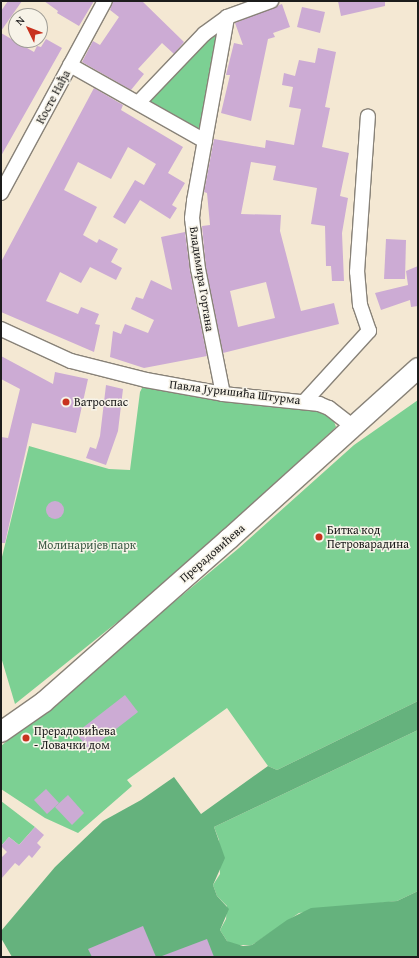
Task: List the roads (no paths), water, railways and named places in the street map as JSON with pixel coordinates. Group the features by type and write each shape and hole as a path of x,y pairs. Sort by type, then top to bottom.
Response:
{"main road":[{"name":"Прерадовићева","path":"1,732 44,702 229,539 352,426 418,368"}],"street":[{"name":"Косте Нађа","path":"1,193 105,1"},
{"path":"139,102 204,34 227,17 271,1"},
{"name":"Владимира Гортана","path":"223,394 198,269 192,218 227,17"},
{"path":"70,65 205,140"},
{"path":"305,401 369,331 360,305 357,272 368,116"},
{"name":"Павла Јуришића Штурма","path":"1,329 71,361 146,380 223,394 305,401 329,408 352,426"}],"place":[{"name":"Ватроспас","path":"66,402"},
{"name":"Битка код Петроварадина","path":"319,537"},
{"name":"Прерадовићева - Ловачки дом","path":"26,738"}],"park label":[{"name":"Молинаријев парк","path":"87,545"}]}
